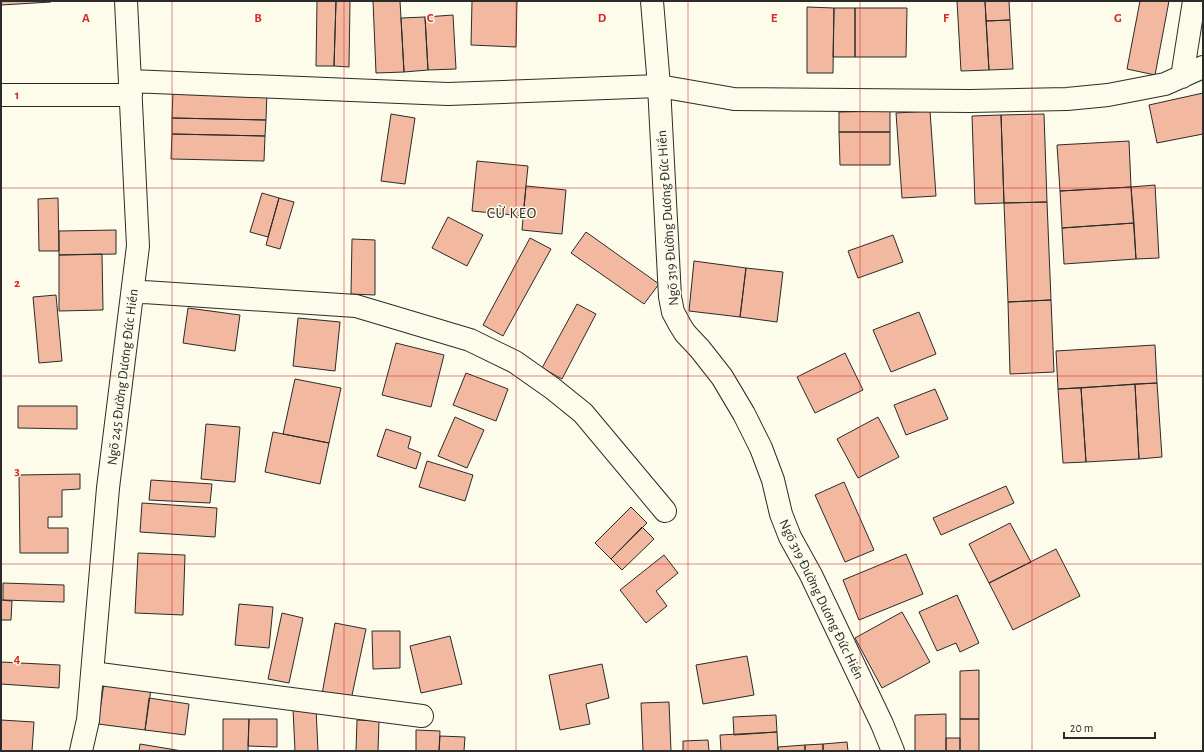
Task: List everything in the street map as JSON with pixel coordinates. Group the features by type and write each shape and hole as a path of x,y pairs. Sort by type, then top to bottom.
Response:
{"street":[{"name":"Ngõ 245 Đường Dương Đức Hiền","path":"81,751 88,720 108,488 138,246 126,1"},
{"name":"Ngõ 319 Đường Dương Đức Hiền","path":"652,1 659,86 670,297 673,312 685,333 722,377 744,414 761,448 774,480 781,514 790,537 811,575 882,724 893,751"},
{"path":"1182,77 1194,1"},
{"path":"1,95 130,88 448,94 659,86 734,99 970,101 1067,99 1108,95 1165,84 1203,67"},
{"path":"132,294 144,292 356,306 470,340 515,362 552,388 583,413 664,511"},
{"path":"92,673 422,716"}],"building":[{"path":"1,1 51,1 51,2 1,5"},
{"path":"317,1 336,1 334,66 316,66"},
{"path":"336,1 350,1 349,67 334,66"},
{"path":"373,1 400,1 404,72 376,73"},
{"path":"472,1 517,1 516,47 471,45"},
{"path":"957,1 985,1 989,70 961,71"},
{"path":"985,1 1009,1 1010,20 986,21"},
{"path":"1140,1 1169,1 1155,75 1127,69"},
{"path":"807,7 834,8 833,73 807,73"},
{"path":"834,8 855,8 855,57 833,57"},
{"path":"855,8 907,8 906,57 855,57"},
{"path":"453,15 456,69 428,70 425,17"},
{"path":"425,17 428,70 404,72 401,18"},
{"path":"1010,20 1013,69 989,70 986,21"},
{"path":"173,90 267,92 266,120 172,118"},
{"path":"1203,93 1203,134 1157,143 1149,105"},
{"path":"890,111 890,132 839,132 839,112"},
{"path":"930,111 936,196 902,198 896,113"},
{"path":"391,114 415,118 405,184 381,181"},
{"path":"1044,114 1047,202 1004,203 1001,115"},
{"path":"1001,115 1004,203 975,204 972,116"},
{"path":"172,118 266,120 265,136 172,134"},
{"path":"839,132 890,132 890,165 840,165"},
{"path":"172,134 265,136 264,161 171,159"},
{"path":"1129,141 1131,187 1060,191 1057,145"},
{"path":"477,161 528,166 523,216 472,211"},
{"path":"1155,185 1159,258 1136,259 1131,187"},
{"path":"526,186 566,190 562,234 522,230"},
{"path":"1131,187 1134,223 1062,228 1060,191"},
{"path":"262,193 279,198 268,237 250,232"},
{"path":"58,198 59,251 39,251 38,199"},
{"path":"279,198 294,202 280,249 266,245"},
{"path":"1047,202 1051,300 1008,302 1004,203"},
{"path":"448,217 483,235 467,266 432,248"},
{"path":"1134,223 1136,259 1064,264 1062,228"},
{"path":"116,230 116,254 59,255 59,231"},
{"path":"586,232 659,284 644,304 571,253"},
{"path":"893,235 903,262 858,278 848,251"},
{"path":"530,238 551,249 503,336 483,325"},
{"path":"352,239 375,240 375,295 351,294"},
{"path":"102,254 103,310 59,311 59,255"},
{"path":"694,261 746,268 740,317 689,311"},
{"path":"746,268 783,272 777,322 740,317"},
{"path":"56,295 62,361 39,363 33,297"},
{"path":"1051,300 1054,372 1010,374 1008,302"},
{"path":"577,304 596,314 562,379 542,368"},
{"path":"188,308 240,315 235,351 183,343"},
{"path":"919,312 936,354 891,372 873,330"},
{"path":"298,318 340,322 335,371 293,366"},
{"path":"396,343 444,355 431,407 382,395"},
{"path":"1155,345 1157,383 1058,389 1056,351"},
{"path":"845,353 863,390 815,413 797,377"},
{"path":"466,373 508,389 496,421 453,405"},
{"path":"295,379 341,388 329,443 283,434"},
{"path":"1157,383 1162,457 1139,459 1135,384"},
{"path":"1135,384 1139,459 1086,462 1081,388"},
{"path":"1081,388 1086,462 1063,463 1058,389"},
{"path":"935,389 948,419 906,435 894,405"},
{"path":"18,406 77,406 77,429 18,428"},
{"path":"455,417 484,430 467,468 438,456"},
{"path":"878,417 899,457 858,478 837,439"},
{"path":"206,424 240,427 235,482 201,479"},
{"path":"386,429 411,437 408,448 421,453 416,469 377,456"},
{"path":"273,432 329,443 320,484 265,472"},
{"path":"427,461 473,475 465,501 419,487"},
{"path":"80,474 80,489 62,490 62,517 48,517 48,528 68,528 68,553 20,553 19,475"},
{"path":"151,480 212,484 210,503 149,500"},
{"path":"844,482 874,550 845,562 815,495"},
{"path":"1006,486 1014,503 941,535 933,518"},
{"path":"142,503 217,508 215,537 140,532"},
{"path":"631,507 647,523 611,559 595,543"},
{"path":"1010,523 1031,562 989,583 969,544"},
{"path":"642,527 654,539 622,570 611,559"},
{"path":"1056,549 1080,596 1013,630 989,583"},
{"path":"138,553 185,555 183,615 135,613"},
{"path":"906,554 923,594 859,620 843,580"},
{"path":"664,555 678,573 656,591 667,606 646,623 620,590"},
{"path":"3,583 64,585 64,602 3,600"},
{"path":"957,595 979,643 960,652 956,643 937,651 919,612"},
{"path":"1,600 12,601 11,620 1,620"},
{"path":"239,604 273,607 269,648 235,645"},
{"path":"902,612 930,662 882,688 855,638"},
{"path":"282,613 303,618 289,683 268,679"},
{"path":"335,623 366,629 351,700 322,694"},
{"path":"372,631 400,631 400,668 373,669"},
{"path":"450,636 462,684 421,693 410,646"},
{"path":"747,656 754,695 703,704 696,665"},
{"path":"1,662 60,665 59,688 1,684"},
{"path":"602,664 609,698 586,704 590,724 560,730 549,675"},
{"path":"979,670 979,719 960,719 960,671"},
{"path":"104,683 151,689 145,730 98,724"},
{"path":"149,698 189,704 185,735 145,730"},
{"path":"669,702 671,751 643,751 641,703"},
{"path":"316,708 318,751 295,751 293,709"},
{"path":"946,714 946,751 915,751 915,715"},
{"path":"776,715 777,732 734,735 733,717"},
{"path":"223,719 249,719 248,751 223,751"},
{"path":"249,719 277,719 277,747 248,746"},
{"path":"960,719 979,719 979,751 960,751"},
{"path":"1,720 34,722 32,751 1,751"},
{"path":"357,720 379,721 378,751 356,751"},
{"path":"416,730 440,731 439,751 416,751"},
{"path":"777,732 778,751 721,751 720,735"},
{"path":"440,736 465,737 464,751 439,751"},
{"path":"946,738 960,738 960,751 946,751"},
{"path":"708,740 709,751 683,751 683,741"},
{"path":"847,742 848,751 823,751 823,744"},
{"path":"140,744 182,751 139,751"},
{"path":"823,744 823,751 805,751 805,745"},
{"path":"805,745 805,751 778,751 778,747"}],"district":[{"name":"CỪ KEO","path":"512,213"}]}
